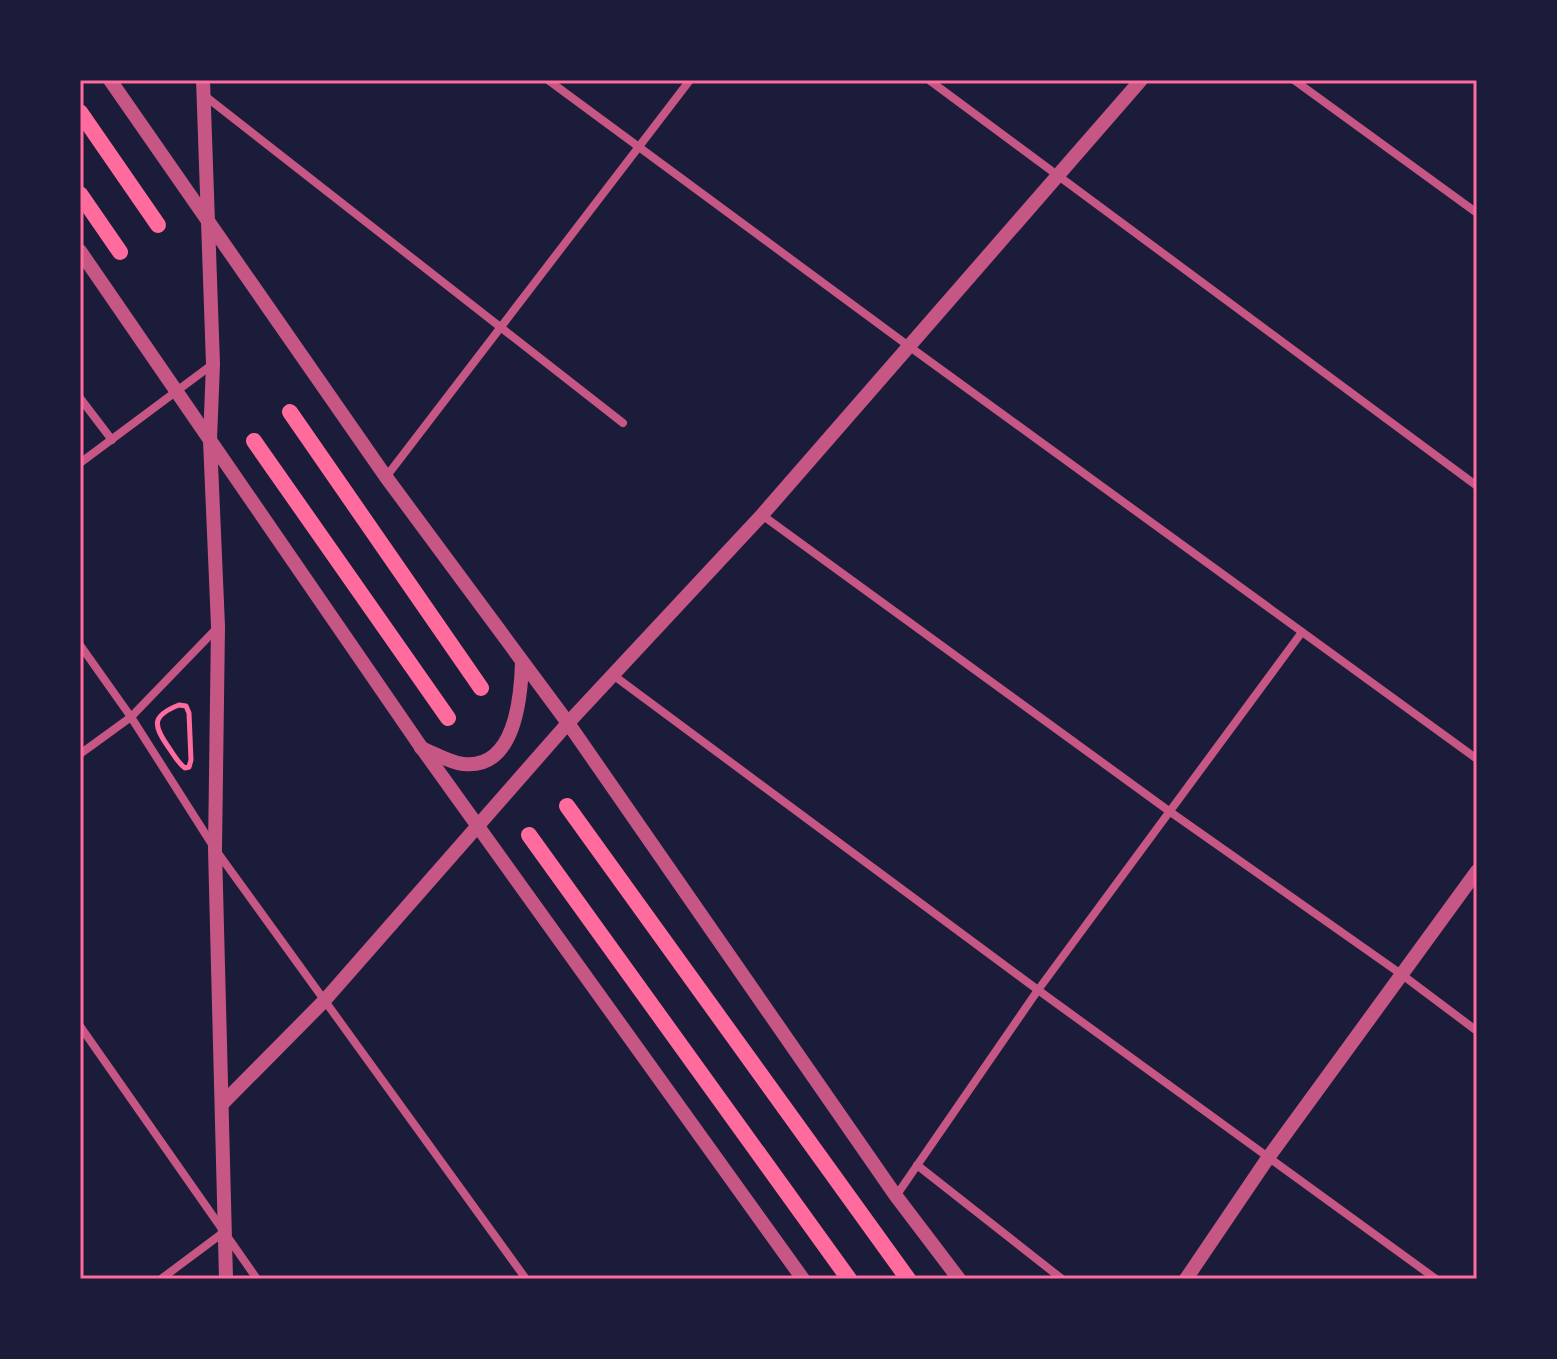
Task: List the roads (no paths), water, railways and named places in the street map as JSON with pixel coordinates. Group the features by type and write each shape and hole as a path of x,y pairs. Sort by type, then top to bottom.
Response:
{"main road":[{"path":"80,112 158,225"},
{"path":"80,194 120,252"},
{"path":"290,412 481,688"},
{"path":"254,441 448,718"},
{"path":"567,806 908,1279"},
{"path":"529,835 849,1279"}],"street":[{"path":"110,80 386,477 568,723 896,1196 959,1279"},
{"path":"548,80 1477,759"},
{"path":"386,477 690,80"},
{"path":"929,80 1477,486"},
{"path":"222,1104 324,1001 568,723 762,515 1141,80"},
{"path":"1294,80 1477,213"},
{"path":"203,88 213,364 210,440 218,626 215,849 226,1279"},
{"path":"203,88 623,423"},
{"path":"80,251 421,747 803,1279"},
{"path":"80,463 213,364"},
{"path":"80,398 112,440"},
{"path":"762,515 1477,1031"},
{"path":"80,754 131,717 218,626"},
{"path":"896,1196 1038,990 1302,632"},
{"path":"80,645 131,717 215,849 526,1279"},
{"path":"421,747 466,764 480,763 491,757 503,746 517,716 522,693 522,662"},
{"path":"613,675 1038,990 1436,1279"},
{"path":"1186,1279 1268,1158 1477,871"},
{"path":"80,1026 257,1279"},
{"path":"917,1165 1062,1279"},
{"path":"161,1279 224,1232"}]}
